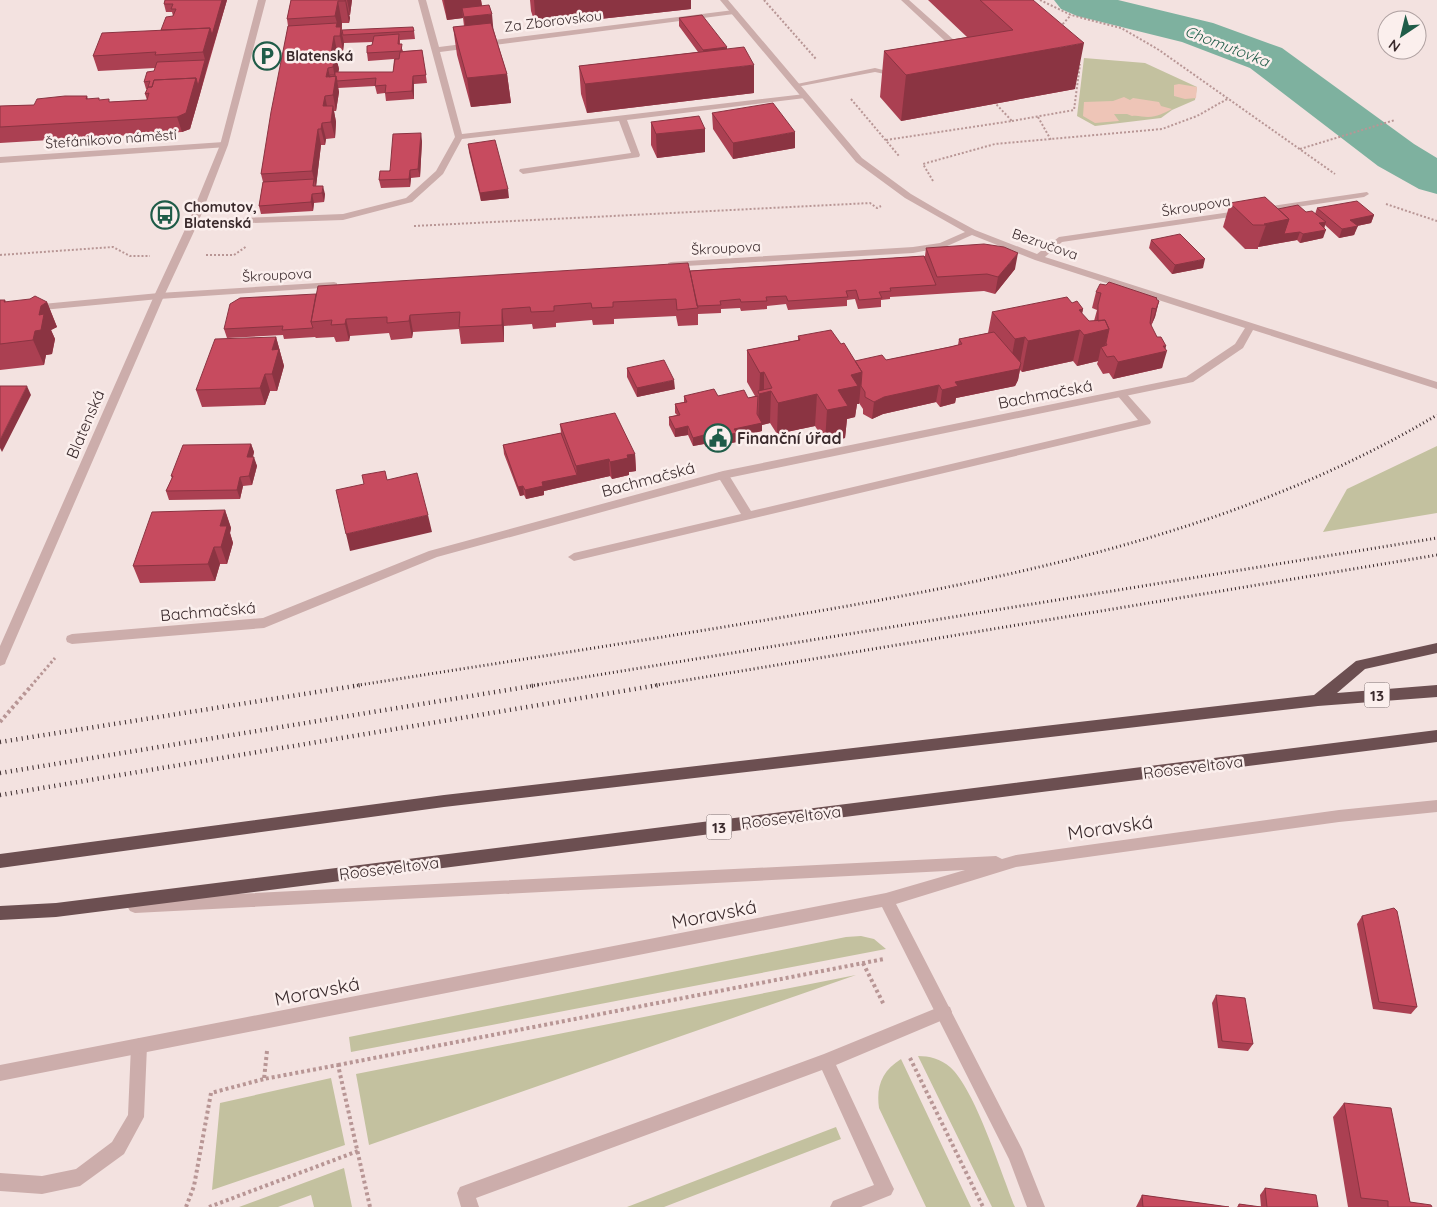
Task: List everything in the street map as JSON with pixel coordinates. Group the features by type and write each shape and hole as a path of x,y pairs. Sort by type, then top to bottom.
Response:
{"highway":[{"path":"1318,700 1361,665 1437,648"},
{"name":"13","path":"6,860 454,800 1318,700 1437,691"},
{"name":"Rooseveltova","path":"0,913 56,910 1437,736"}],"street":[{"name":"Blatenská","path":"0,661 159,296 194,223 224,145 262,0"},
{"path":"194,223 343,217 409,200 440,172 459,137 422,0"},
{"name":"Bezručova","path":"724,0 859,160 908,196 972,232 1038,258 1437,386"},
{"path":"905,0 967,58"},
{"name":"Za Zborovskou","path":"435,50 734,12"},
{"path":"796,85 875,70 904,76"},
{"path":"459,137 805,96"},
{"path":"524,171 636,155 622,118"},
{"name":"Štefánikovo náměstí","path":"0,160 224,145"},
{"name":"Škroupova","path":"1038,258 1059,240 1364,194"},
{"name":"Škroupova","path":"663,265 913,250 942,244 972,232"},
{"name":"Škroupova","path":"0,311 159,296 347,284"},
{"name":"Bachmačská","path":"72,639 264,623 433,554 723,475 1189,380 1239,346 1251,326"},
{"path":"574,557 1146,422 1122,395"},
{"path":"723,475 748,516"},
{"name":"Moravská","path":"0,1073 886,900 1016,861 1338,816 1437,806"},
{"name":"Rooseveltova","path":"56,910 1016,861"},
{"path":"886,900 1016,1155 1036,1207"},
{"path":"470,1207 466,1193 826,1060 944,1012"},
{"path":"0,1182 42,1185 80,1176 118,1148 136,1117 139,1046"},
{"path":"826,1060 885,1189 839,1207"}],"path":[{"path":"764,0 834,78 902,160"},
{"path":"1040,0 1071,15 1121,28 1159,50 1364,194 1399,210 1437,221"},
{"path":"1059,27 1071,15"},
{"path":"886,140 1074,110 1080,64"},
{"path":"928,181 936,184 923,164 995,144 1162,129 1197,116 1229,98"},
{"path":"996,104 1012,121"},
{"path":"1038,117 1052,140"},
{"path":"1300,148 1395,120"},
{"path":"409,227 497,220 870,203 877,208 908,196"},
{"path":"0,255 113,247 130,256 234,255 250,245"},
{"path":"0,722 72,639"},
{"path":"186,1207 194,1186 211,1093 264,1079 914,954"},
{"path":"863,963 983,1207"},
{"path":"264,1079 270,1021"},
{"path":"338,1065 370,1207"},
{"path":"209,1207 358,1152"}],"shaded area":[{"path":"1084,58 1145,63 1197,87 1195,100 1172,110 1161,118 1095,126 1077,116"},
{"path":"1437,446 1437,513 1323,532 1347,489"},
{"path":"861,936 874,939 886,949 351,1052 349,1037 846,937"},
{"path":"856,975 369,1145 356,1074"},
{"path":"918,1056 931,1057 950,1067 969,1093 1015,1207 992,1207"},
{"path":"901,1059 971,1207 926,1207 879,1108 878,1100 882,1080 889,1069"},
{"path":"331,1078 345,1145 212,1190 220,1103"},
{"path":"836,1127 841,1139 664,1207 627,1207"},
{"path":"344,1168 352,1207 314,1207 311,1195 278,1207 239,1207"}],"sand":[{"path":"1174,85 1197,87 1196,98 1185,99 1174,96"},
{"path":"1124,97 1130,100 1133,98 1159,102 1161,106 1172,109 1151,117 1114,114 1119,121 1095,123 1083,116 1084,102 1113,101"}],"building":[{"path":"165,0 222,0 212,35 210,28 161,30 166,17 173,16 176,9 171,9 173,4 164,4"},
{"path":"291,0 345,1 338,1 335,16 287,19"},
{"path":"980,0 1033,0 1084,43 906,75 884,51 1013,30"},
{"path":"489,5 492,14 464,17 462,8"},
{"path":"702,15 727,47 703,50 679,18"},
{"path":"337,23 336,27 341,27 340,36 334,36 331,54 335,53 333,67 328,68 326,77 336,76 333,95 325,96 323,106 333,106 331,122 322,123 321,129 318,129 312,171 261,174 288,26"},
{"path":"491,23 507,74 467,78 453,27"},
{"path":"413,27 414,31 343,35 342,30"},
{"path":"210,28 203,52 155,55 156,52 93,56 102,33"},
{"path":"399,34 398,44 402,44 401,51 367,53 367,46 372,45 374,36"},
{"path":"744,47 754,65 585,84 579,66"},
{"path":"422,50 426,75 413,76 412,91 385,93 386,85 375,86 376,78 337,81 336,76 329,77 330,75 335,75 335,72 393,72 395,59 399,59 400,52"},
{"path":"205,60 198,86 196,78 154,80 152,87 148,87 150,81 144,82 147,72 154,71 157,62"},
{"path":"196,78 186,113 177,117 0,127 0,106 34,105 37,99 65,96 87,96 86,99 99,98 99,100 109,99 109,102 147,100 149,93 145,94 148,87 152,87 154,80"},
{"path":"773,103 795,132 733,143 712,113"},
{"path":"699,116 705,129 656,134 651,122"},
{"path":"421,133 418,169 410,170 409,179 379,180 380,171 390,171 393,134"},
{"path":"495,140 508,189 480,193 468,144"},
{"path":"314,179 313,186 323,186 322,193 312,194 311,202 259,206 263,182"},
{"path":"1265,197 1289,219 1264,224 1266,225 1253,225 1230,203"},
{"path":"1357,201 1374,215 1350,220 1358,226 1342,229 1317,208"},
{"path":"1298,205 1306,212 1312,211 1326,222 1319,223 1326,230 1303,234 1300,232 1284,234 1289,219 1278,209"},
{"path":"1180,234 1205,259 1175,265 1151,240"},
{"path":"984,244 1004,247 1018,253 998,277 987,274 937,277 926,248"},
{"path":"924,256 936,285 890,288 891,291 879,292 882,298 859,300 856,290 846,291 848,297 788,301 786,296 766,297 767,301 741,302 740,299 720,301 721,305 697,306 690,271"},
{"path":"688,263 698,308 677,310 676,299 613,302 613,307 592,308 591,303 554,306 554,311 531,312 530,307 502,309 502,325 459,327 460,312 410,315 409,321 387,323 387,317 346,319 345,324 331,325 332,320 311,322 318,286"},
{"path":"1109,282 1157,298 1159,301 1156,309 1152,308 1150,323 1157,337 1161,337 1166,346 1163,346 1167,351 1118,362 1114,356 1107,357 1101,347 1107,345 1109,329 1105,320 1098,321 1098,305 1101,293 1096,292 1100,284 1106,285"},
{"path":"316,294 311,322 313,328 282,330 283,326 224,329 230,304 240,298"},
{"path":"35,296 47,302 41,306 39,315 44,314 41,330 35,331 33,340 0,344 0,300 5,300 4,302 30,299"},
{"path":"1067,297 1072,303 1077,301 1083,309 1079,310 1089,321 1105,320 1109,329 1084,335 1080,330 1028,341 1025,337 1015,339 992,312"},
{"path":"831,330 841,344 844,343 862,372 851,375 858,386 838,390 848,406 827,410 817,394 778,403 771,391 759,394 758,391 772,388 764,372 760,373 747,350 800,340 798,336"},
{"path":"994,332 1021,363 1019,369 955,382 958,386 942,390 939,385 884,397 874,402 865,397 865,392 861,386 862,372 855,361 882,355 886,360 950,347 962,344 959,339"},
{"path":"276,337 272,350 279,349 272,374 265,374 260,388 196,390 215,339"},
{"path":"664,360 674,380 637,388 627,368"},
{"path":"0,386 27,386 0,440"},
{"path":"714,389 718,396 744,390 748,398 758,396 757,414 762,423 734,429 737,433 706,439 704,435 693,438 688,426 675,429 669,417 680,415 675,404 687,402 684,396"},
{"path":"615,413 635,454 627,455 628,458 610,462 609,459 576,466 560,424"},
{"path":"561,433 577,475 542,482 543,486 525,490 523,486 518,487 503,445"},
{"path":"251,444 247,457 254,457 249,476 240,477 237,490 166,491 183,445"},
{"path":"385,471 387,480 417,473 428,515 346,534 336,490 364,484 362,475"},
{"path":"225,510 220,526 227,526 221,547 214,547 208,564 133,566 152,512"},
{"path":"1394,908 1397,911 1417,1007 1379,1002 1362,916"},
{"path":"1216,995 1245,998 1253,1044 1222,1041"},
{"path":"1344,1103 1391,1108 1410,1202 1431,1205 1432,1207 1388,1207 1388,1201 1361,1198"},
{"path":"1265,1188 1316,1195 1318,1207 1267,1207"},
{"path":"1142,1195 1229,1207 1143,1207"},
{"path":"1239,1204 1261,1207 1239,1207"}],"waterway":[{"name":"Chomutovka","path":"1076,0 1092,7 1197,32 1266,58 1396,155 1416,168 1437,178"}],"railway":[{"path":"353,686 842,607 1019,572 1106,550 1192,524 1276,494 1358,458 1437,415"},
{"path":"530,686 1437,538"},
{"path":"651,686 1437,555"},
{"path":"0,742 361,685"},
{"path":"0,773 538,685"},
{"path":"0,795 659,685"}],"place":[{"name":"Blatenská","path":"267,56"},
{"name":"Chomutov, Blatenská","path":"165,215"},
{"name":"Finanční úřad","path":"718,438"}]}
